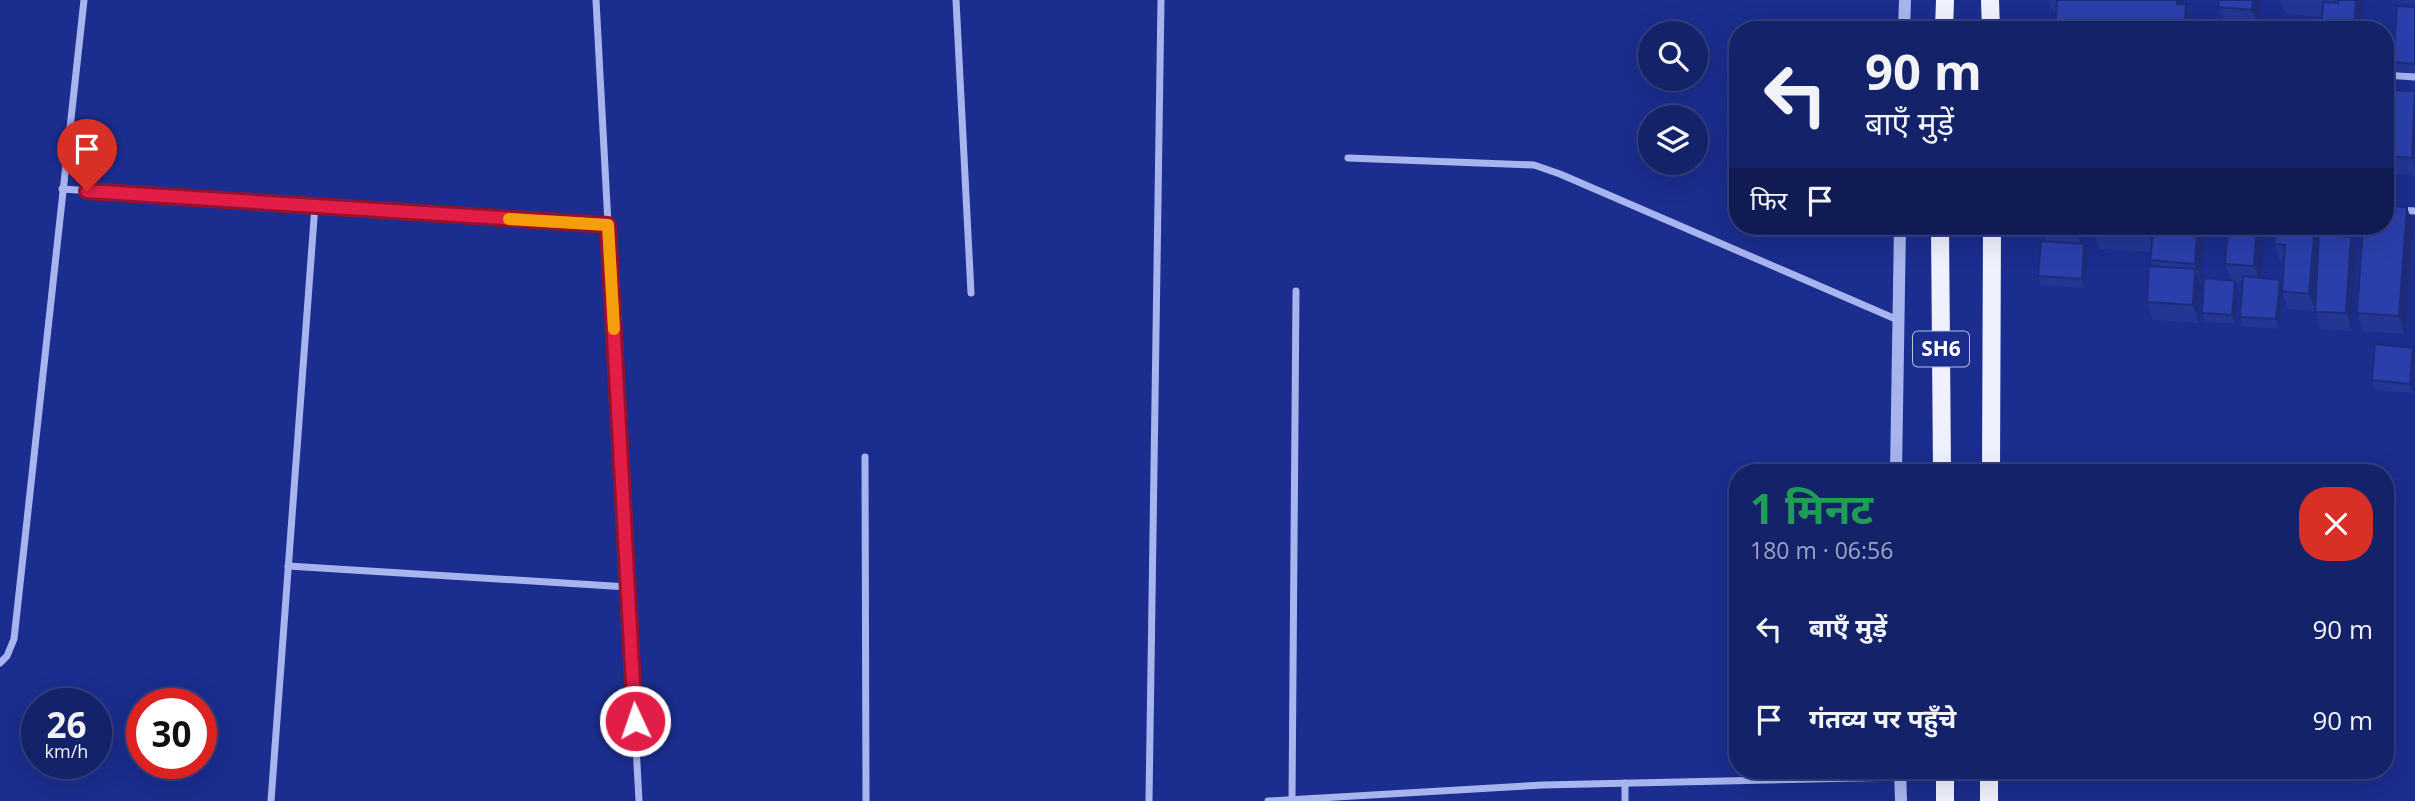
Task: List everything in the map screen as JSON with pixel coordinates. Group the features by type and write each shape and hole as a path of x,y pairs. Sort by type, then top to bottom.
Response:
{"main road":[{"path":"1944,21 1945,0"},
{"path":"1990,0 1990,21"},
{"name":"SH6","path":"1940,235 1942,464"},
{"name":"SH6","path":"1991,464 1992,235"},
{"path":"1945,779 1945,801"},
{"path":"1989,779 1989,801"}],"street":[{"path":"0,663 7,656 14,639 84,0"},
{"path":"596,0 639,801"},
{"path":"956,0 971,293"},
{"path":"1149,801 1161,0"},
{"path":"1904,21 1905,0"},
{"path":"2394,76 2415,77"},
{"path":"1348,158 1534,165 1898,320"},
{"path":"62,189 608,225"},
{"path":"271,801 315,205"},
{"path":"2394,210 2415,211"},
{"path":"1896,464 1900,235"},
{"path":"1292,800 1296,291"},
{"path":"865,457 866,801"},
{"path":"288,566 628,587"},
{"path":"1268,801 1422,797 1625,783 1747,779"},
{"path":"1900,779 1900,801"},
{"path":"1625,783 1625,801"}],"building":[{"path":"2057,0 2177,0 2177,4 2186,4 2185,21 2056,21"},
{"path":"2219,0 2253,0 2252,10 2218,7"},
{"path":"2339,0 2356,0 2355,21 2322,21 2323,2 2338,3"},
{"path":"2397,6 2415,7 2415,64 2394,62"},
{"path":"2204,19 2235,21 2204,21"},
{"path":"2394,90 2415,91 2412,158 2394,157"},
{"path":"2394,206 2407,207 2399,316 2357,313 2362,235 2394,235"},
{"path":"2153,235 2197,235 2195,264 2150,260"},
{"path":"2227,235 2256,235 2254,266 2225,264"},
{"path":"2275,235 2314,235 2309,294 2282,291 2285,245 2274,244"},
{"path":"2319,235 2351,237 2346,313 2315,312"},
{"path":"2041,241 2084,244 2082,279 2038,276"},
{"path":"2149,266 2195,269 2193,305 2147,302"},
{"path":"2243,276 2280,280 2276,319 2240,317"},
{"path":"2204,278 2235,281 2232,315 2202,313"},
{"path":"2375,344 2413,348 2410,384 2372,380"}],"slow traffic":[{"path":"509,219 608,225 614,329"}],"route":[{"path":"87,191 608,225 635,721"}]}
